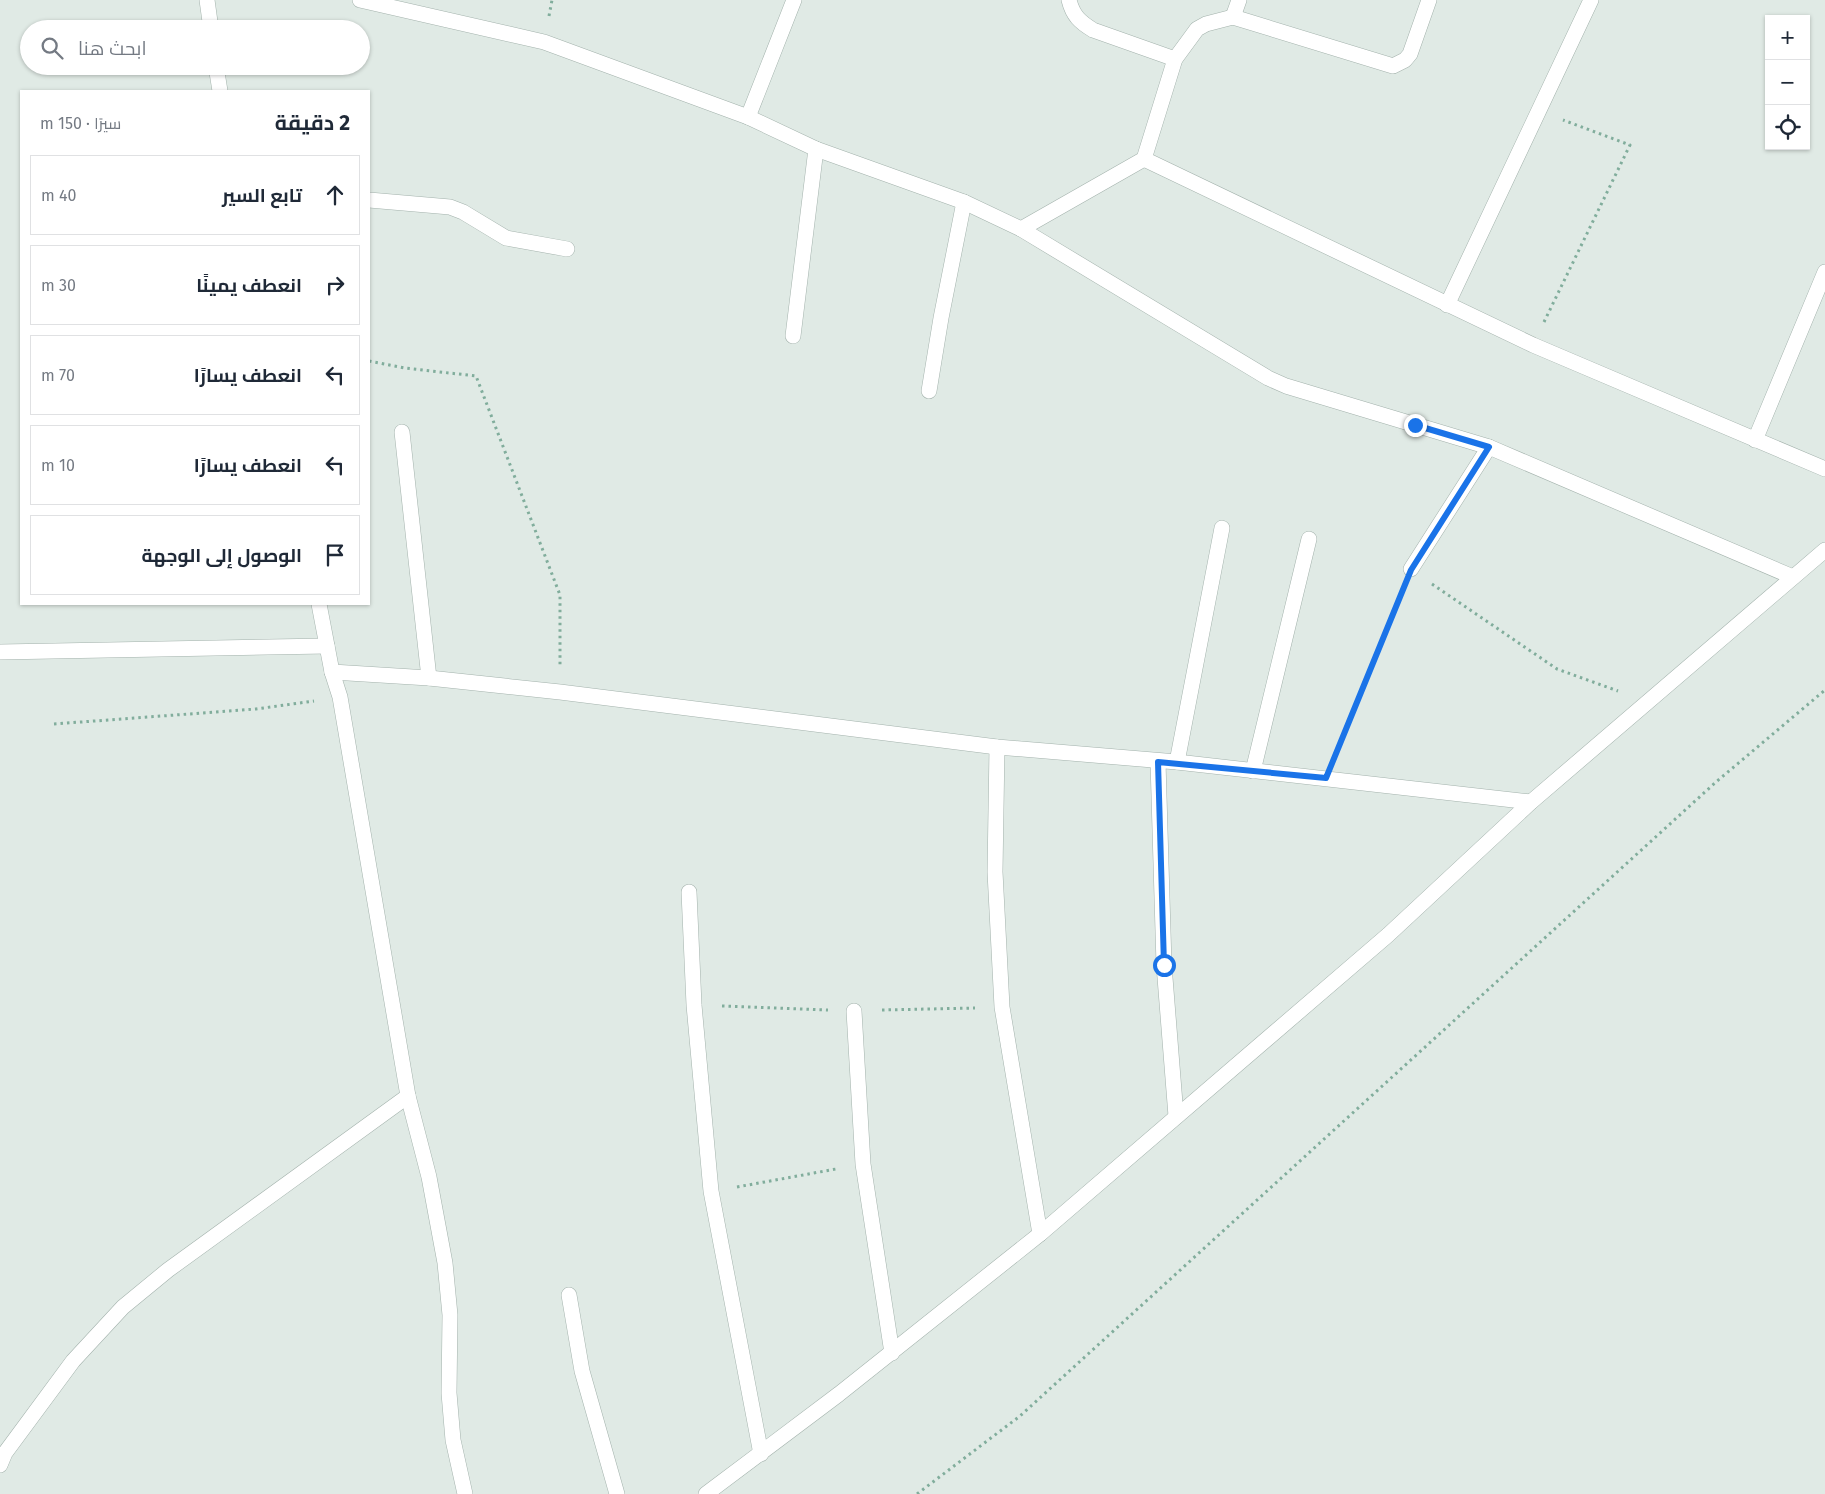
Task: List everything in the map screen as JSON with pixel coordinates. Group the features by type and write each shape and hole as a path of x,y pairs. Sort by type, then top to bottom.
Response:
{"street":[{"path":"207,0 210,20"},
{"path":"360,0 544,42 748,117 816,149 964,202 1021,230 1268,378 1286,386 1489,447 1793,577"},
{"path":"748,117 794,0"},
{"path":"1070,0 1072,12 1081,23 1093,30 1175,59"},
{"path":"1234,17 1239,0"},
{"path":"1021,230 1144,159 1175,59 1197,30 1206,24 1234,17 1393,66 1405,60 1410,54 1428,0"},
{"path":"1447,305 1591,0"},
{"path":"217,75 220,90"},
{"path":"792,336 816,149"},
{"path":"1144,159 1533,345 1825,469"},
{"path":"370,200 450,207 464,212 506,238 567,249"},
{"path":"929,391 964,202"},
{"path":"1755,440 1825,272"},
{"path":"402,432 429,678"},
{"path":"1411,570 1489,447"},
{"path":"1177,762 1222,528"},
{"path":"1253,771 1309,539"},
{"path":"706,1494 892,1353 1040,1234 1388,935 1531,802 1825,550"},
{"path":"319,605 332,672 340,697 408,1096 429,1177 445,1263 450,1315 450,1402 453,1440 465,1494"},
{"path":"0,652 327,646"},
{"path":"332,672 429,678 560,692 997,747 1158,762 1177,762 1531,802"},
{"path":"997,747 995,872 1002,1007 1040,1234"},
{"path":"1158,762 1164,965 1176,1116"},
{"path":"690,892 694,1005 711,1191 761,1454"},
{"path":"854,1011 863,1164 892,1353"},
{"path":"0,1465 5,1453 73,1361 123,1307 168,1270 408,1096"},
{"path":"569,1295 582,1370 617,1494"}],"path":[{"path":"1533,345 1630,145 1539,111"},
{"path":"370,361 405,368 476,376 560,595 560,692"},
{"path":"1326,778 1411,570 1557,669 1646,702"},
{"path":"918,1494 1020,1416 1708,788 1825,690"},
{"path":"54,724 256,708 340,697"},
{"path":"694,1005 854,1011 1002,1007"},
{"path":"711,1191 863,1164"}],"route":[{"path":"1164,965 1158,762 1177,762 1326,778 1411,570 1489,447 1415,425"}]}
